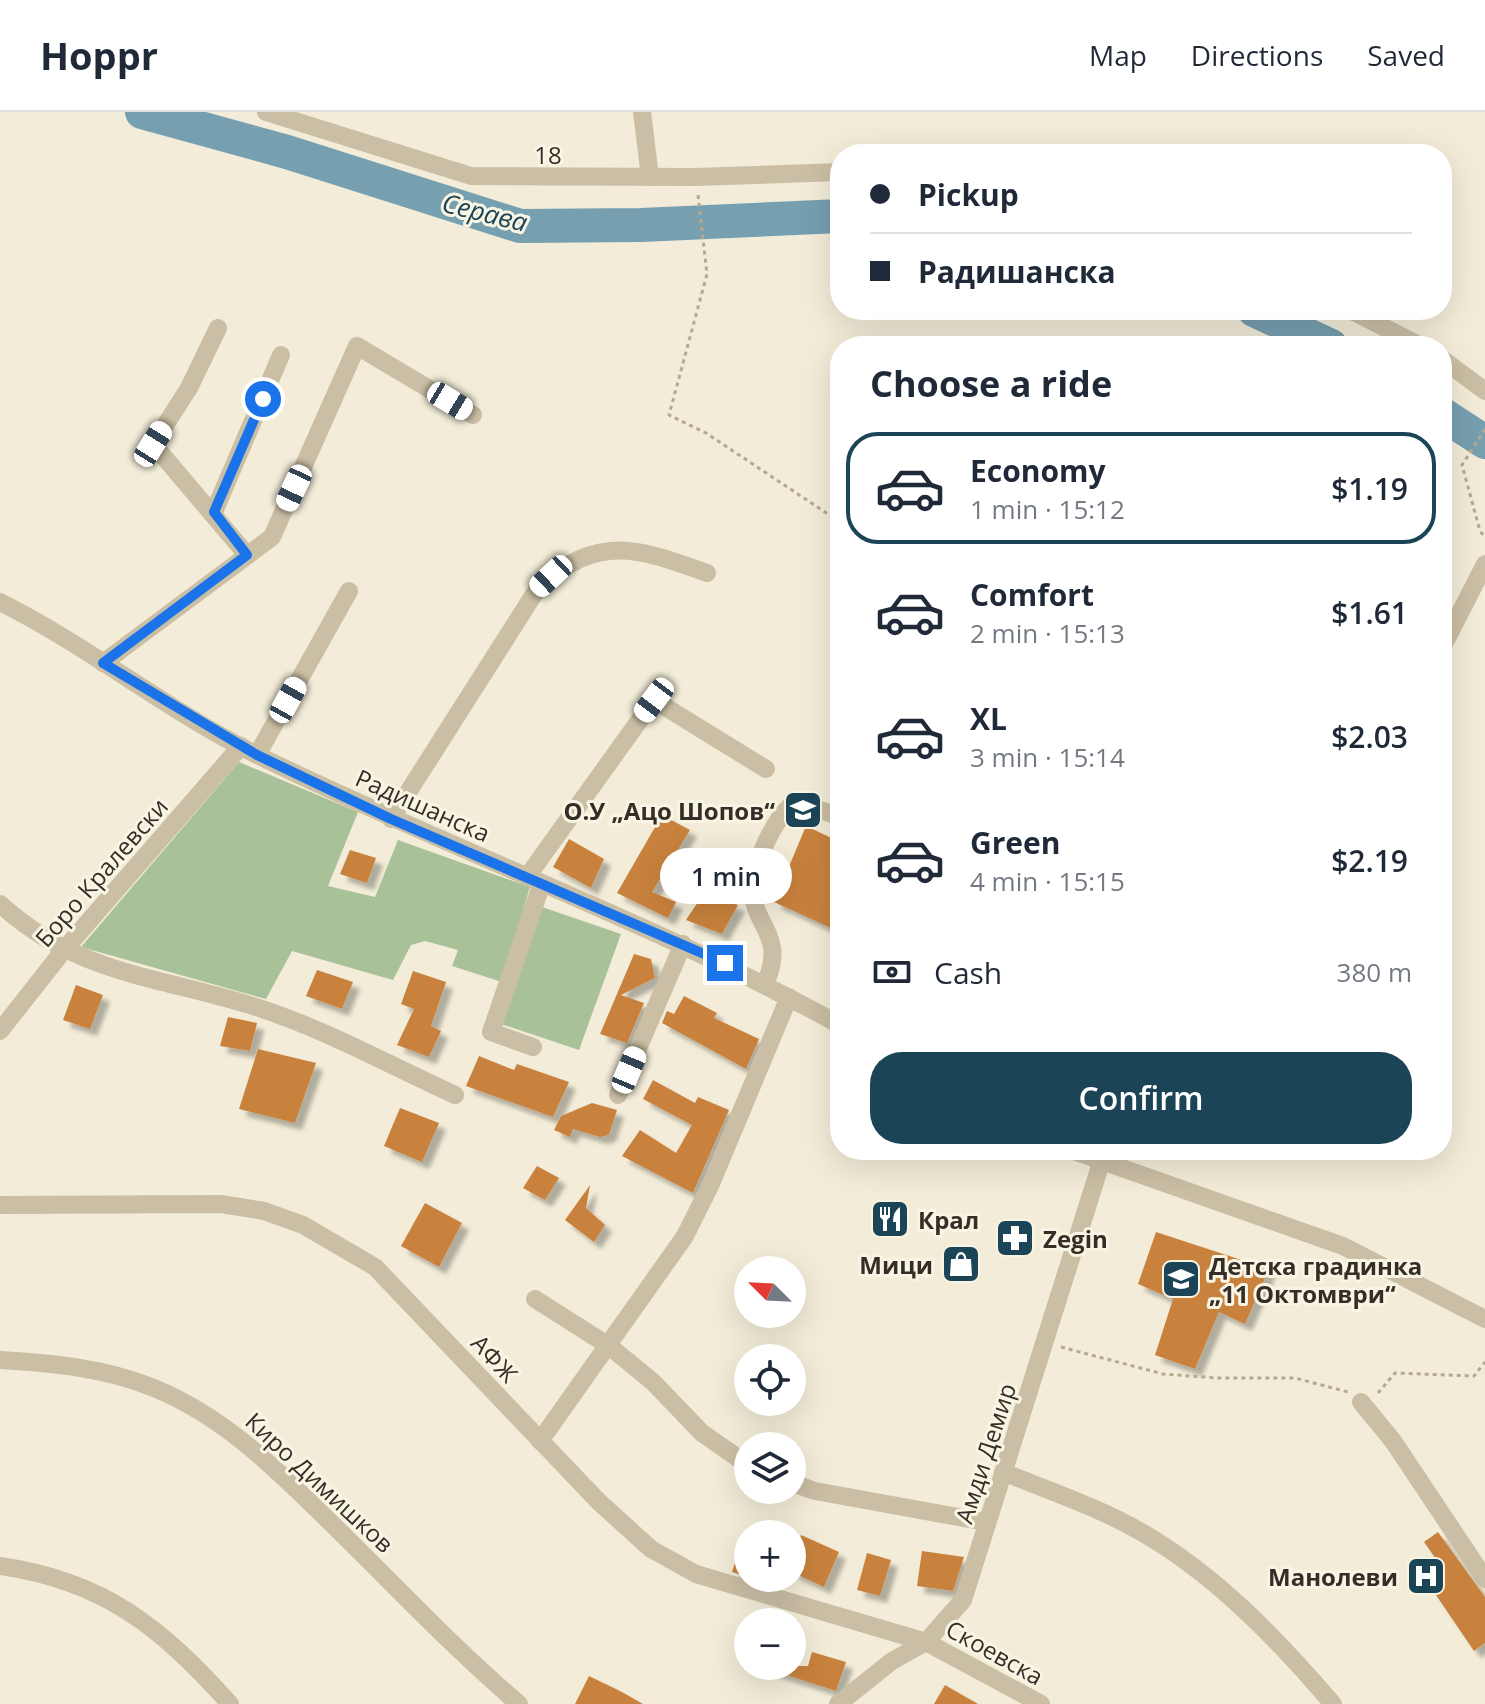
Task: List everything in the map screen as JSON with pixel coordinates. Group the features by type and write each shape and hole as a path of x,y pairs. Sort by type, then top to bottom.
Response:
{"street":[{"name":"18","path":"266,112 471,176 696,177 830,172"},
{"path":"642,112 650,177"},
{"path":"1370,320 1401,336"},
{"path":"218,328 189,388 153,444 214,512 247,555"},
{"path":"103,663 272,537 357,346 473,415"},
{"path":"214,512 281,355"},
{"path":"1452,366 1485,391"},
{"path":"391,819 538,588 564,564 598,552 622,550 649,552 707,573"},
{"path":"1452,628 1485,564"},
{"name":"Боро Кралевски","path":"0,1031 63,951 249,751 349,591"},
{"name":"Радишанска","path":"0,602 249,751 391,819 683,944 830,1020"},
{"path":"533,1047 491,1032 535,880 654,700 766,769"},
{"path":"765,984 774,956 752,884 778,817 795,803 830,813"},
{"path":"0,904 63,951 96,965 255,1007 455,1095"},
{"path":"618,1095 683,944"},
{"path":"540,1441 685,1236 710,1186 789,997"},
{"path":"1094,1160 1343,1246 1485,1319"},
{"name":"Амди Демир","path":"838,1704 892,1661 926,1642 963,1600 1101,1163"},
{"name":"АФЖ","path":"0,1205 221,1204 264,1211 303,1225 375,1267 540,1441 637,1538 668,1560 696,1574 926,1642"},
{"path":"535,1299 609,1346 653,1382 702,1433 734,1455"},
{"name":"Киро Димишков","path":"0,1360 43,1362 123,1377 155,1388 236,1434 280,1473 454,1646 519,1704"},
{"path":"1363,1405 1393,1441 1485,1579"},
{"path":"1003,1472 1117,1520 1166,1547 1287,1650 1333,1704"},
{"path":"806,1487 828,1494 986,1522"},
{"path":"0,1566 38,1571 100,1593 176,1649 230,1704"},
{"name":"Скоевска","path":"926,1642 1041,1704"}],"path":[{"path":"696,177 707,274 669,415 706,433 830,515"},
{"path":"1485,429 1462,465 1480,531 1485,537"},
{"path":"1045,1343 1163,1374 1295,1378 1347,1391 1363,1405 1395,1373 1474,1376 1485,1362"}],"green space":[{"path":"239,762 358,812 328,886 375,897 398,840 530,887 502,982 452,966 458,950 425,941 411,945 393,980 292,951 266,999 81,947"},
{"path":"539,906 621,934 579,1050 501,1024"}],"building":[{"path":"662,815 690,830 652,892 676,902 668,918 617,893"},
{"path":"806,826 830,837 830,928 774,902"},
{"path":"569,839 604,859 591,888 553,867"},
{"path":"350,850 376,858 367,883 340,874"},
{"path":"704,893 738,905 722,934 686,920"},
{"path":"634,954 651,959 655,978 621,995 644,1003 627,1043 600,1034"},
{"path":"317,970 353,982 342,1009 306,996"},
{"path":"413,971 446,982 431,1026 441,1031 429,1057 397,1045 414,1009 401,1004"},
{"path":"76,985 103,995 90,1029 63,1020"},
{"path":"684,996 717,1013 714,1018 759,1039 746,1069 662,1023 667,1011 674,1014"},
{"path":"228,1017 257,1023 250,1051 220,1046"},
{"path":"258,1049 316,1063 295,1123 239,1109"},
{"path":"479,1056 514,1070 517,1064 569,1082 553,1117 466,1086"},
{"path":"653,1080 695,1103 698,1097 729,1110 693,1193 622,1156 640,1130 676,1153 692,1125 643,1099"},
{"path":"592,1103 617,1110 609,1135 600,1137 573,1129 570,1137 554,1130 561,1116"},
{"path":"400,1108 439,1123 422,1162 384,1146"},
{"path":"537,1166 559,1178 545,1200 523,1188"},
{"path":"590,1185 586,1208 605,1225 594,1242 565,1220"},
{"path":"425,1203 462,1223 439,1267 401,1246"},
{"path":"1156,1232 1269,1269 1245,1324 1219,1312 1195,1369 1155,1355 1173,1299 1138,1284"},
{"path":"1438,1532 1485,1597 1485,1643 1474,1651 1419,1570 1436,1559 1424,1542"},
{"path":"806,1537 839,1552 824,1587 806,1579"},
{"path":"922,1551 964,1557 953,1591 917,1586"},
{"path":"867,1553 891,1560 880,1596 857,1590"},
{"path":"812,1652 846,1662 836,1691 802,1680 806,1680"},
{"path":"589,1676 620,1691 643,1704 575,1704"},
{"path":"945,1685 978,1704 934,1704"}],"waterway":[{"name":"Серава","path":"142,112 287,152 520,226 641,225 830,216"},
{"name":"Серава","path":"1275,320 1310,336"},
{"name":"Серава","path":"1452,421 1485,442"}],"place":[{"name":"О.У „Ацо Шопов“","path":"803,810"},
{"name":"Крал","path":"890,1219"},
{"name":"Zegin","path":"1015,1238"},
{"name":"Мици","path":"961,1264"},
{"name":"Детска градинка „11 Октомври“","path":"1181,1279"},
{"name":"Манолеви","path":"1426,1576"}],"route":[{"path":"263,399 214,512 247,555 103,663 257,755 391,819 725,963"}]}
